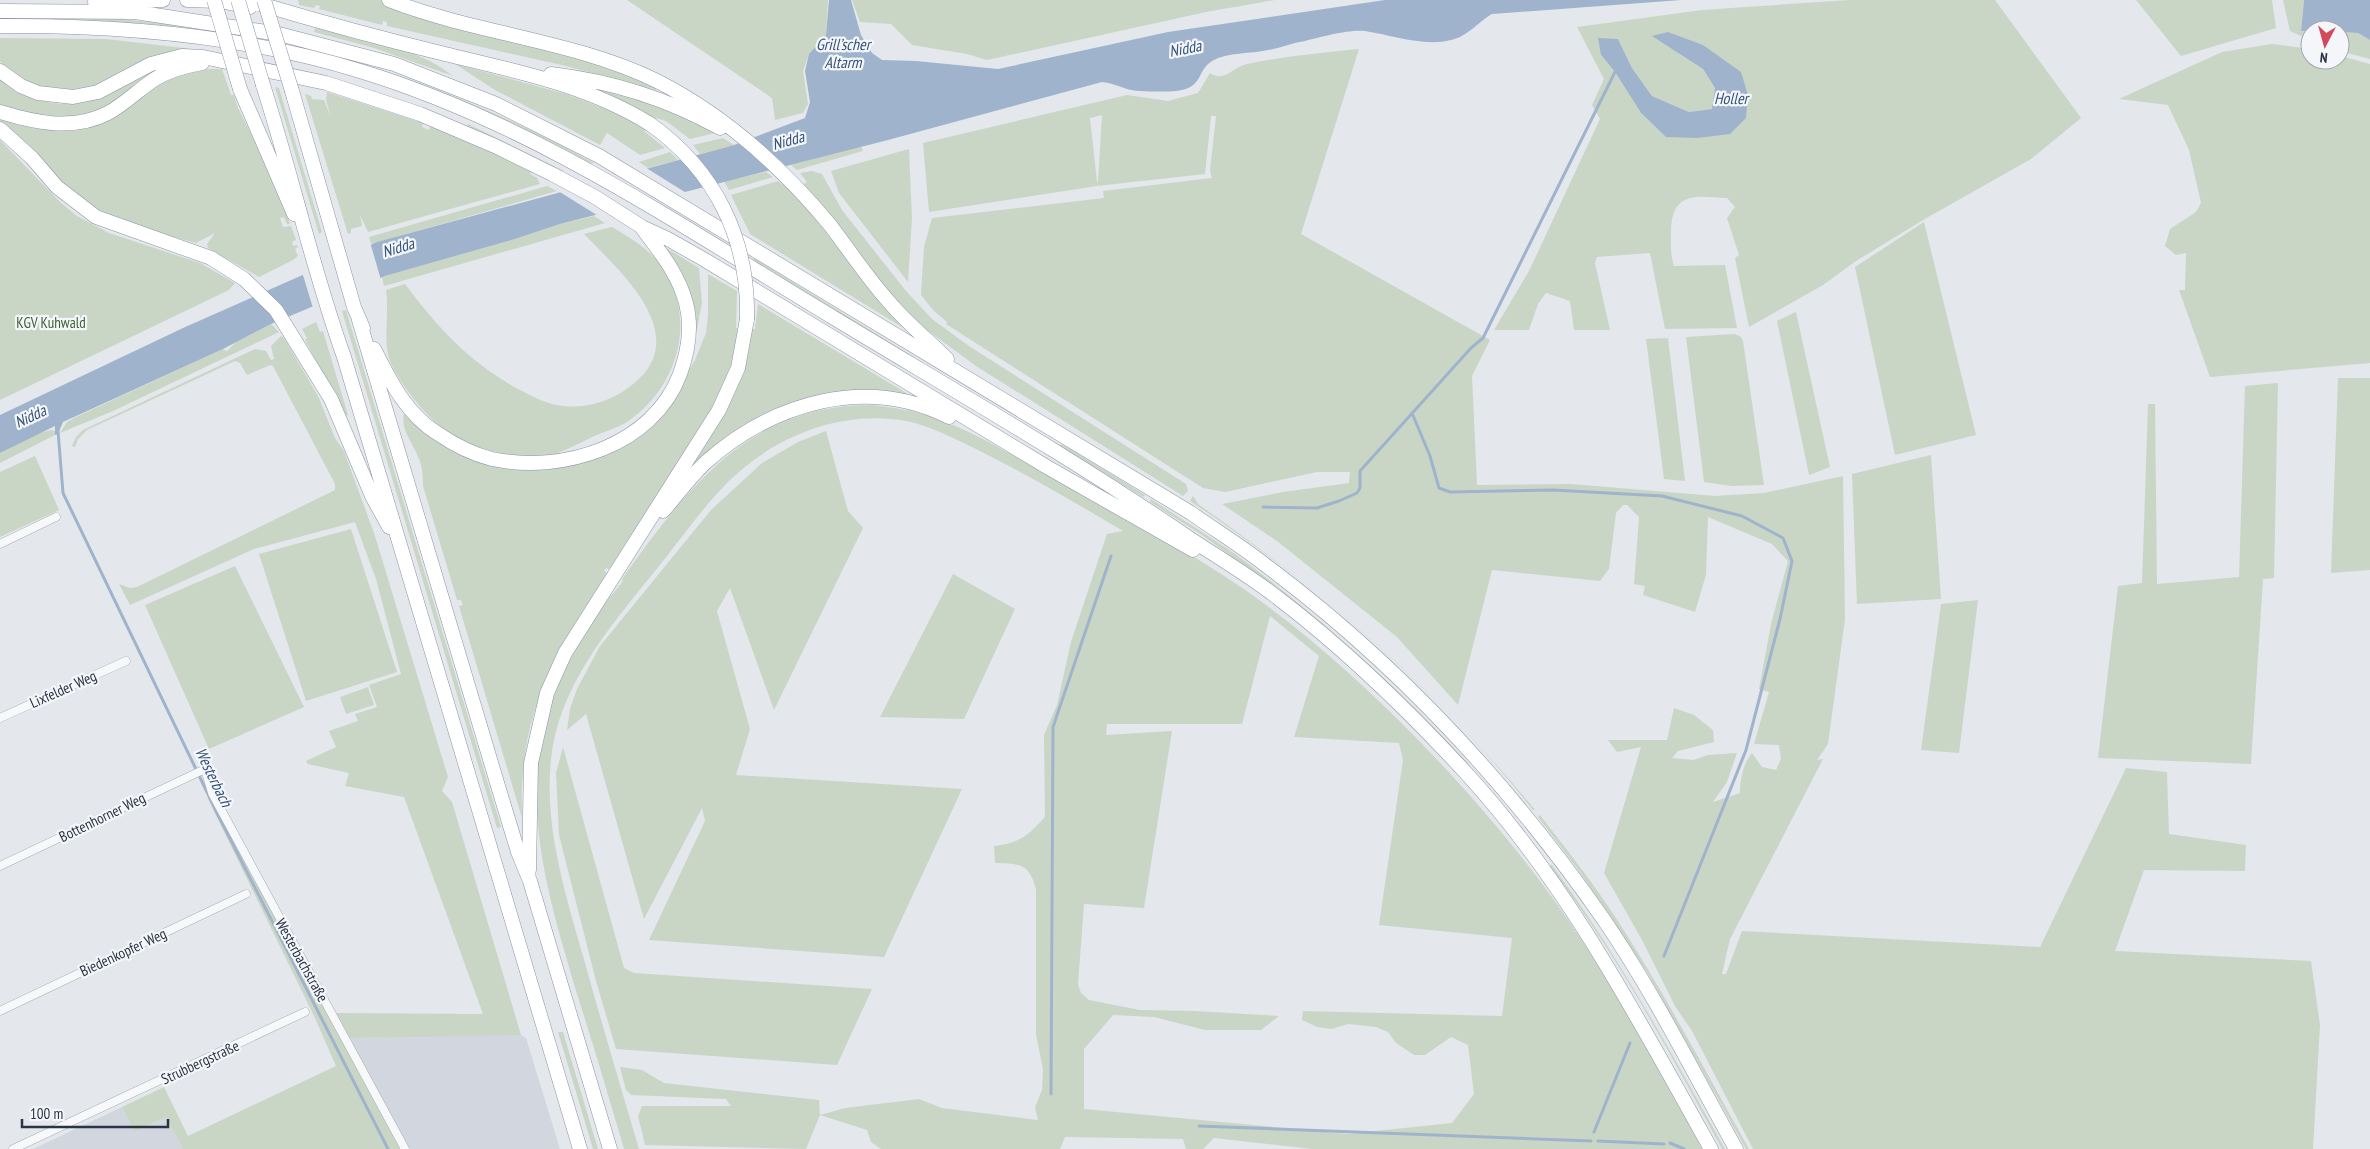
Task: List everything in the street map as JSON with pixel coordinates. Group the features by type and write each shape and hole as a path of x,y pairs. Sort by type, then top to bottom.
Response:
{"highway":[{"path":"24,10 86,3 163,0"},
{"path":"186,0 216,0 302,17 512,70 574,88 630,112 650,124 684,152 714,190 726,214 741,254 747,289 747,319 738,368 722,403 565,653 547,693 531,762 528,815 530,881"},
{"path":"216,0 240,89 258,135 310,248"},
{"path":"238,0 281,140 330,317 344,357 580,1149"},
{"path":"247,0 302,17"},
{"path":"264,0 498,786 518,852 530,881 610,1149"},
{"path":"389,0 437,16 579,52 622,66 656,81 761,153 789,179 829,225 890,304 964,375"},
{"path":"0,11 136,12 280,34 394,64 478,96 549,129 599,156 1134,477 1256,558 1338,622 1415,694 1472,752 1548,843 1605,922 1654,1000 1736,1149"},
{"path":"0,26 125,28 251,46 314,58 359,70 443,99 528,138 582,166 1134,500 1274,595 1329,639 1384,689 1470,778 1516,833 1595,946 1711,1149"},
{"path":"0,71 21,86 38,93 73,97 98,92 151,64 166,59 203,57 326,84 420,114 552,174 594,197 642,228 705,260 1047,467 1211,562 1274,595"},
{"path":"0,112 52,125 72,124 108,113 154,79 169,72 205,62 235,64"},
{"path":"512,70 572,77 606,84 711,118"},
{"path":"0,129 32,158 57,187 96,217 211,258 244,279 276,310 331,399 372,496 399,544"},
{"path":"356,313 394,388 405,404 435,432 452,442 492,458 524,462 552,462 588,454 623,439 656,412 669,396 685,361 689,323 682,289 666,258 642,228"},
{"path":"644,529 705,463 754,426 789,410 842,398 894,400 924,407 941,413 1047,467"}],"street":[{"path":"0,544 56,517"},
{"name":"Lixfelder Weg","path":"0,718 126,661"},
{"name":"Bottenhorner Weg","path":"0,866 203,769"},
{"name":"Westerbachstraße","path":"203,769 212,793 404,1149"},
{"name":"Biedenkopfer Weg","path":"0,1011 246,894"},
{"name":"Strubbergstraße","path":"13,1149 305,1012"}],"shaded area":[{"path":"491,1034 521,1035 526,1038 560,1149 406,1149 350,1038"},
{"path":"122,1107 134,1132 166,1117 183,1149 33,1149"}],"green space":[{"path":"298,0 379,0 558,50 658,86 656,90 566,66 387,26 387,22 383,21 382,25 319,9 320,6 316,5 314,8 299,5"},
{"path":"627,0 828,0 826,35 809,54 803,71 808,104 803,113 775,120 772,98"},
{"path":"852,0 1275,0 1206,12 987,60 967,54 912,45 891,24 860,22"},
{"path":"1849,0 1995,0 2081,118 2031,159 1923,220 1856,261 1823,285 1749,327 1735,258 1739,255 1727,218 1735,207 1727,198 1696,197 1681,202 1672,218 1671,248 1674,266 1725,265 1737,328 1665,329 1650,253 1597,257 1595,263 1610,330 1574,330 1570,301 1546,293 1538,304 1529,330 1494,330 1529,271 1600,119 1592,105 1604,79 1577,27 1702,10","holes":["1618,39 1632,68 1652,96 1689,112 1713,109 1715,88 1703,69 1675,52 1748,95 1666,137 1641,113 1615,72 1601,55"]},
{"path":"2136,0 2272,0 2276,28 2181,56"},
{"path":"2283,0 2304,0 2302,20 2300,20 2300,36 2290,31"},
{"path":"0,17 102,17 207,28 209,32 105,21 0,21"},
{"path":"315,28 369,40 405,51 422,57 453,76 374,48 314,32"},
{"path":"2350,33 2358,33 2370,40 2370,59 2350,54"},
{"path":"0,38 106,39 192,49 104,85 60,91 38,87 7,70 0,61"},
{"path":"2272,44 2300,48 2300,70 2350,70 2350,59 2370,64 2370,363 2210,377 2179,290 2185,290 2186,253 2176,255 2165,246 2170,229 2196,212 2201,203 2189,150 2168,105 2119,99 2222,52"},
{"path":"1359,49 1301,234 1490,340 1472,376 1477,485 1571,484 1715,496 1764,493 1843,476 1845,619 1828,744 1817,760 1823,759 1730,939 1722,974 1726,974 1742,931 2040,947 2126,768 2167,772 2169,834 2246,845 2245,871 2144,870 2115,951 2311,961 2320,1025 2313,1149 1753,1149 1692,1031 1675,1006 1642,940 1604,873 1641,747 1617,752 1608,740 1667,740 1674,708 1694,715 1713,730 1714,742 1678,751 1672,758 1693,760 1708,755 1737,753 1727,782 1713,802 1740,793 1746,762 1752,753 1762,767 1776,770 1781,759 1779,745 1754,744 1769,692 1759,689 1771,624 1788,561 1772,544 1708,517 1706,575 1695,612 1643,595 1645,586 1634,584 1639,517 1627,505 1623,505 1616,513 1609,569 1600,581 1492,570 1458,705 1397,637 1277,541 1222,504 1283,492 1349,483 1350,472 1317,472 1225,492 1203,488 946,324 947,322 933,310 921,295 924,247 932,218 1104,198 1103,191 1212,178 1210,171 1216,116 1211,116 1205,174 1097,186 929,212 923,143 1127,95 1168,101 1198,93 1210,73 1220,76 1247,64 1261,61","holes":["1102,115 1098,182 1090,118"]},
{"path":"315,50 423,84 458,98 527,128 594,163 589,164 482,110 320,54"},
{"path":"180,60 101,111 61,121 0,110 0,79 17,90 38,99 59,104 70,104 88,100 140,74"},
{"path":"455,64 566,94 616,113 646,129 644,131 665,148 640,155 607,133 600,145 495,90"},
{"path":"200,69 222,69 231,95 234,95 238,108 278,187 290,224 287,224 284,217 280,218 283,227 291,226 296,240 292,242 293,246 297,245 298,247 295,249 298,256 293,260 259,277 208,248 207,244 215,233 196,243 134,225 110,216 84,202 59,182 0,124 0,118 59,130 170,77"},
{"path":"568,79 644,99 681,114 715,133 690,139 666,121 656,118 655,120"},
{"path":"275,87 279,88 322,232 319,234"},
{"path":"327,92 423,123 422,127 429,130 430,126 488,150 531,172 530,174 537,178 540,184 368,232 360,215 362,226 351,229 351,233 348,234 305,94 311,96 312,99 324,100 331,117 326,100"},
{"path":"468,124 564,171 560,172 467,127"},
{"path":"723,138 734,145 700,154 693,145"},
{"name":"KGV Kuhwald","path":"0,140 60,202 77,216 109,233 200,263 235,283 229,290 0,400"},
{"path":"861,146 863,151 797,170 791,165"},
{"path":"909,149 912,218 908,282 839,193 831,171"},
{"path":"670,152 678,160 648,168 639,162"},
{"path":"812,171 822,174 842,210 906,291 932,319 969,346 1186,484 1188,491 1183,496 976,366 923,327 890,295 804,184 807,182 800,173"},
{"path":"766,172 773,177 729,190 724,181"},
{"path":"778,181 787,188 789,186 883,304 915,335 750,234 731,195"},
{"path":"547,186 557,191 371,244 369,237"},
{"path":"594,216 605,223 384,286 382,277 515,239 560,224"},
{"path":"1924,222 1976,435 1895,455 1855,267"},
{"path":"612,227 639,244 662,267 673,287 679,308 680,330 677,351 670,372 659,391 645,408 619,426 557,453 536,458 501,453 477,446 456,437 436,423 410,394 390,361 386,339 386,290 405,284 456,343 484,367 518,389 542,401 557,405 576,407 594,404 612,398 628,388 648,369 656,349 655,328 646,308 633,287 584,234"},
{"path":"663,246 699,268 702,303 694,344"},
{"path":"754,258 925,364 754,262"},
{"path":"708,274 737,291 736,328 738,329 734,358 716,404 609,569 606,568 604,571 607,573 555,660 533,717 526,748 522,781 522,818 459,606 463,605 461,600 457,600 423,486 417,453 405,430 403,417 405,411 482,462 605,453 674,395 695,360 706,333"},
{"path":"758,304 918,400 811,399 689,471 711,437 737,386 752,329 755,329"},
{"path":"346,310 501,827 497,828 342,311"},
{"path":"1796,312 1830,467 1809,475 1777,321"},
{"path":"316,322 320,332 323,331 348,415 346,416 305,340 307,338 302,329"},
{"path":"271,324 279,332 113,411 60,433 67,422 76,417 223,349 227,351 236,342"},
{"path":"1735,334 1741,337 1743,341 1764,485 1732,486 1704,482 1686,337"},
{"path":"281,336 284,338 318,396 335,438 344,451 375,536 448,777 442,791 452,802 521,1035 350,1038 406,1149 183,1149 166,1117 134,1132 122,1107 164,1087 188,1136 336,1066 315,1018 208,799 224,781 218,795 336,1013 483,1014 404,797 345,786 349,773 308,764 306,761 336,747 329,731 358,721 355,714 377,707 369,685 401,674 376,579 355,522 254,549 130,605 119,584 130,588 137,587 335,490 335,484 273,366 270,365 247,375 240,363 235,361 87,430 78,439 75,447 72,446 76,437 83,430 255,349 266,351 271,360 274,359 271,346"},
{"path":"1668,338 1685,481 1664,479 1646,339"},
{"path":"2338,378 2370,378 2370,570 2331,573"},
{"path":"2278,383 2274,578 2263,579 2251,764 2098,758 2118,586 2142,583 2148,404 2155,404 2157,584 2239,577 2245,386"},
{"path":"873,405 927,415 971,433 1197,559 1266,605 1301,632 1371,693 1469,794 1552,897 1621,1003 1702,1149 1312,1149 1214,1138 1203,1149 1186,1149 1183,1139 1065,1137 1060,1149 881,1149 871,1142 867,1130 820,1115 845,1108 919,1099 942,1108 1038,1120 1035,1107 1042,1090 1043,1069 1036,1035 1036,889 1027,870 1017,865 995,863 994,846 1018,840 1034,829 1045,817 1044,735 1057,705 1071,642 1107,534 1123,531 1012,467 934,429 902,420 869,419 847,421 825,425 804,432 765,452 747,465 711,500 621,614 589,658 564,706 556,732 551,759 550,784 553,834 569,908 639,1149 624,1149 557,925 541,852 537,815 537,777 541,741 551,704 573,654 602,607 621,584 622,579 646,545 697,484 725,458 756,436 791,419 829,408","holes":["1270,616 1319,656 1294,737 1399,743 1403,760 1379,925 1512,938 1502,1016 1303,1011 1302,1020 1317,1027 1332,1029 1348,1024 1376,1027 1388,1032 1396,1043 1414,1055 1425,1055 1451,1037 1468,1045 1474,1094 1452,1123 1347,1134 1084,1109 1084,1049 1113,1015 1154,1017 1205,1030 1261,1030 1279,1016 1140,1010 1089,1000 1081,993 1078,984 1084,904 1144,908 1172,731 1106,735 1107,724 1242,724"]},
{"path":"51,430 55,431 55,435 0,463 0,453 33,435"},
{"path":"826,431 848,511 863,528 774,710 730,588 717,611 750,729 736,775 962,789 884,957 649,940 705,821 702,808 644,919 586,714 567,730 570,709 577,689 600,646 711,510 762,463 798,442"},
{"path":"1061,444 1145,495 1143,497 1060,446"},
{"path":"1931,455 1941,599 1857,604 1852,474"},
{"path":"35,456 59,510 0,537 0,472"},
{"path":"1193,496 1198,504 1245,538 1321,597 1238,534 1190,501"},
{"path":"1151,499 1238,556 1308,611 1391,685 1469,764 1467,766 1296,604 1202,535 1150,502"},
{"path":"351,529 397,672 306,701 259,554"},
{"path":"235,566 304,707 209,749 145,605"},
{"path":"953,574 1015,609 964,719 880,717"},
{"path":"1978,600 1959,753 1921,750 1941,604"},
{"path":"368,687 374,705 346,714 340,697"},
{"path":"1441,706 1497,765 1535,810 1533,810 1496,765"},
{"path":"563,747 624,968 634,973 872,989 837,1065 616,1049 596,981 559,835 556,773"},
{"path":"1540,815 1592,883 1646,965 1749,1149 1746,1149 1647,972 1577,868 1538,817"},
{"path":"1552,865 1622,969 1725,1149 1722,1149 1620,968 1574,899 1549,866"},
{"path":"558,1032 563,1032 598,1149 593,1149"},
{"path":"620,1067 642,1070 664,1083 819,1100 820,1115 806,1149 645,1145 638,1116 642,1106 731,1106 726,1099 631,1095 626,1090"}],"water":[{"path":"829,0 851,0 861,35 872,53 882,60 916,61 998,69 1168,32 1385,0 1681,0 1492,14 1462,36 1440,42 1408,40 1365,31 1335,34 1273,49 1218,58 1207,65 1195,83 1185,89 1165,92 1137,91 1102,82 888,140 560,224 515,239 385,276 271,324 223,349 63,422 58,434 55,435 55,426 0,453 0,415 183,328 377,242 734,145 805,118 810,102 805,71 809,54 826,35"},
{"path":"2304,0 2370,0 2370,40 2358,33 2350,33 2350,20 2302,20"},
{"name":"Holler","path":"1668,32 1703,45 1741,72 1748,95 1746,118 1730,134 1697,138 1666,137 1641,113 1615,72 1601,55 1598,38 1618,39 1632,68 1652,96 1689,112 1712,109 1715,88 1703,69 1652,36"}],"pier":[{"path":"643,166 688,194 600,217 555,189"},
{"path":"370,242 381,280 313,308 302,272"}],"waterway":[{"path":"1263,507 1317,508 1357,493 1360,488 1360,471 1471,348 1483,338 1615,72"},
{"path":"1412,413 1430,456 1439,488 1450,492 1553,490 1662,496 1742,516 1783,538 1792,561 1780,619 1746,750 1664,956"},
{"name":"Westerbach","path":"58,431 63,493 219,817 388,1149"},
{"path":"1051,1094 1053,727 1111,556"},
{"path":"1594,1132 1630,1043"},
{"path":"1199,1126 1591,1141"},
{"path":"1598,1141 1664,1144"},
{"path":"1670,1143 1684,1149"}],"water label":[{"name":"Nidda","path":"1185,48"},
{"name":"Grill’scher Altarm","path":"843,53"},
{"name":"Nidda","path":"788,140"},
{"name":"Nidda","path":"398,247"},
{"name":"Nidda","path":"30,416"}]}
